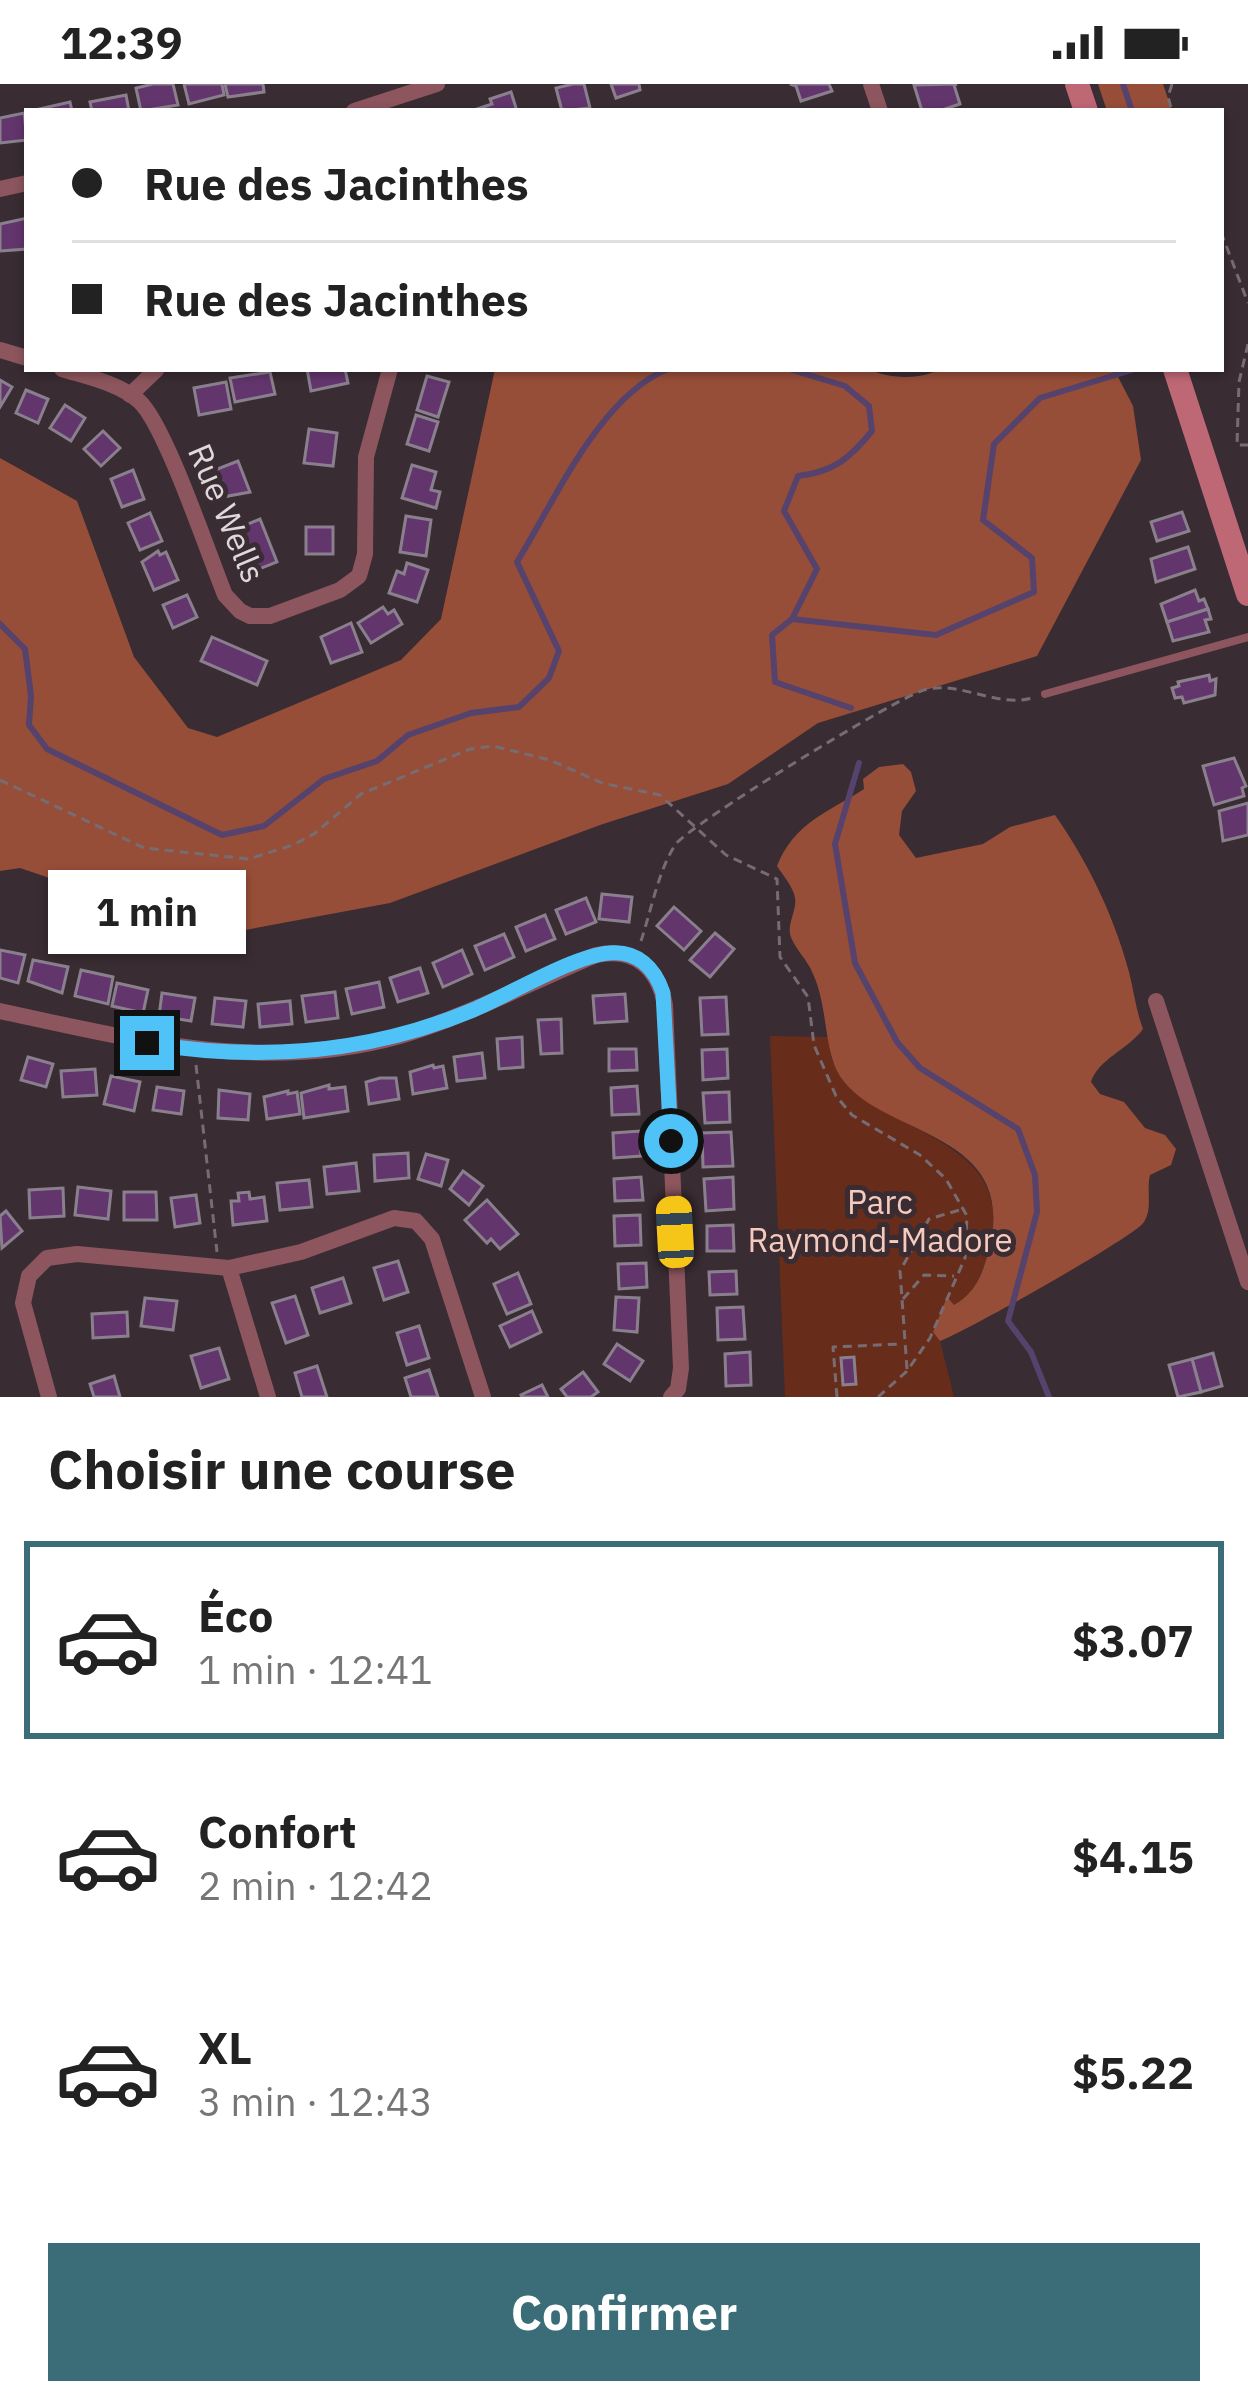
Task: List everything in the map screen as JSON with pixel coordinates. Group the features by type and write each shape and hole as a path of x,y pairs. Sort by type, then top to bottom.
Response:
{"main road":[{"path":"1175,372 1248,594"}],"street":[{"path":"376,108 437,84"},
{"path":"70,372 130,395 154,372"},
{"name":"Rue Wells","path":"130,395 153,418 225,596 250,616 270,616 352,584 364,565 366,457 389,372"},
{"path":"0,1011 194,1051 297,1053 366,1044 471,1011 596,955 613,952 635,957 653,971 665,1005 682,1368 678,1389 671,1397"},
{"path":"1156,1001 1248,1282"},
{"path":"49,1397 23,1303 35,1267 47,1258 76,1254 224,1268 301,1252 394,1218 416,1221 432,1239 483,1397"},
{"path":"224,1268 268,1397"}],"lane":[{"path":"1046,694 1248,638"}],"path":[{"path":"1224,240 1248,303"},
{"path":"1248,344 1239,382 1237,445 1248,445"},
{"path":"635,957 672,849 696,827 910,695 945,688 1021,701 1046,694"},
{"path":"0,780 136,845 249,859 314,834 361,794 470,748 493,746 550,760 602,783 660,795 725,855 777,879 780,957 805,989 814,1045 843,1108 920,1155 946,1179 964,1209 969,1239 930,1338 907,1371 878,1397"},
{"path":"194,1051 224,1268"},
{"path":"907,1371 900,1271 929,1219 964,1209"},
{"path":"922,1228 929,1237"},
{"path":"902,1300 924,1275 956,1276"},
{"path":"837,1397 833,1347 904,1344"}],"green space":[{"name":"Parc Raymond-Madore","path":"770,1036 829,1037 834,1064 853,1085 953,1150 988,1189 993,1217 983,1270 961,1301 954,1306 947,1298 933,1332 940,1341 954,1397 785,1397"}],"shaded area":[{"path":"1098,84 1163,84 1171,108 1106,108"},
{"path":"494,372 877,372 905,377 932,372 1116,372 1133,406 1141,460 1037,656 818,723 728,784 600,825 390,903 218,935 20,868 0,871 0,458 77,501 134,657 188,728 217,737 401,660 441,619"},
{"path":"903,764 911,772 916,791 902,811 899,835 916,858 983,844 1010,827 1055,815 1108,910 1143,1029 1100,1067 1091,1082 1100,1094 1124,1102 1145,1128 1165,1135 1176,1149 1171,1165 1150,1175 1147,1216 1134,1231 940,1341 933,1332 947,1297 954,1305 972,1290 988,1253 993,1210 983,1178 963,1155 850,1089 834,1064 811,969 790,934 795,898 777,866 803,829 864,789 863,779 879,767"}],"building":[{"path":"173,84 178,105 140,108 136,88"},
{"path":"184,84 222,84 224,95 189,104"},
{"path":"225,84 263,84 264,92 228,97"},
{"path":"584,84 590,108 561,108 556,88"},
{"path":"611,84 639,84 640,90 616,98"},
{"path":"790,84 829,84 832,91 801,101 796,86"},
{"path":"957,84 960,104 921,108 914,85"},
{"path":"511,92 516,108 480,108 492,104 490,99"},
{"path":"126,95 128,108 91,108 90,102"},
{"path":"24,113 24,140 0,143 0,118"},
{"path":"24,219 24,249 0,251 0,224"},
{"path":"270,372 275,394 235,402 230,378"},
{"path":"308,372 346,372 348,383 311,391"},
{"path":"427,376 449,382 438,417 417,410"},
{"path":"0,380 12,387 0,407"},
{"path":"226,382 231,409 199,415 194,388"},
{"path":"26,390 48,399 38,423 16,413"},
{"path":"65,405 85,418 71,441 50,428"},
{"path":"416,415 438,422 429,451 407,444"},
{"path":"309,429 337,433 333,466 304,463"},
{"path":"103,431 120,448 101,466 84,449"},
{"path":"238,461 250,492 223,497 212,471"},
{"path":"412,465 436,472 431,490 440,492 436,508 402,498"},
{"path":"133,470 144,499 122,507 111,479"},
{"path":"1182,512 1189,531 1157,541 1151,522"},
{"path":"150,513 162,541 140,550 128,523"},
{"path":"406,516 431,520 426,556 400,552"},
{"path":"260,519 277,562 254,571 241,527"},
{"path":"306,527 333,527 333,554 306,554"},
{"path":"1188,547 1195,569 1156,582 1151,559"},
{"path":"158,551 160,555 166,552 178,580 154,590 142,562"},
{"path":"407,563 428,570 417,602 389,593 397,571 404,574"},
{"path":"1195,590 1208,609 1167,622 1161,604"},
{"path":"187,595 197,617 173,628 163,605"},
{"path":"383,607 388,614 394,610 402,624 371,643 358,623"},
{"path":"1208,609 1209,632 1173,641 1167,622"},
{"path":"351,623 362,652 331,663 321,637"},
{"path":"212,637 267,661 257,685 201,661"},
{"path":"1209,675 1210,681 1216,679 1215,695 1184,703 1182,697 1175,698 1172,688 1178,682"},
{"path":"1234,758 1246,786 1244,796 1214,805 1203,766"},
{"path":"1248,803 1248,835 1223,841 1219,811"},
{"path":"602,894 632,897 629,922 599,919"},
{"path":"586,898 596,922 566,934 556,910"},
{"path":"674,907 701,931 684,950 657,926"},
{"path":"545,915 555,939 526,951 516,927"},
{"path":"715,933 734,949 710,977 690,960"},
{"path":"504,934 514,957 485,970 475,946"},
{"path":"0,950 25,955 18,983 0,978"},
{"path":"462,950 472,974 443,987 433,963"},
{"path":"33,960 68,967 62,993 28,981"},
{"path":"420,968 428,993 398,1002 390,978"},
{"path":"81,970 113,977 108,1004 75,996"},
{"path":"379,982 384,1007 352,1014 346,989"},
{"path":"117,983 148,990 143,1013 112,1006"},
{"path":"335,992 338,1018 306,1022 302,996"},
{"path":"162,993 195,998 191,1021 159,1016"},
{"path":"625,994 627,1021 595,1023 593,996"},
{"path":"726,997 728,1034 702,1035 700,998"},
{"path":"215,998 246,1001 243,1027 212,1024"},
{"path":"290,1001 292,1024 260,1027 258,1004"},
{"path":"561,1019 562,1053 541,1054 538,1020"},
{"path":"522,1037 523,1067 499,1069 497,1039"},
{"path":"609,1049 636,1049 637,1070 609,1071"},
{"path":"727,1049 728,1078 703,1080 702,1050"},
{"path":"482,1053 485,1078 457,1081 454,1057"},
{"path":"28,1057 53,1064 46,1087 21,1080"},
{"path":"443,1066 447,1088 413,1094 410,1072"},
{"path":"95,1069 97,1095 63,1097 61,1071"},
{"path":"111,1076 140,1082 134,1111 104,1104"},
{"path":"396,1078 399,1099 369,1104 366,1082"},
{"path":"329,1085 329,1089 345,1087 348,1111 304,1118 301,1093"},
{"path":"637,1086 639,1114 612,1115 611,1088"},
{"path":"157,1087 184,1091 181,1114 153,1110"},
{"path":"219,1090 250,1094 248,1120 218,1118"},
{"path":"297,1092 300,1114 267,1119 264,1097"},
{"path":"729,1092 730,1122 705,1123 703,1093"},
{"path":"640,1131 641,1156 614,1158 613,1133"},
{"path":"731,1132 733,1166 703,1167 702,1133"},
{"path":"408,1153 409,1178 375,1181 374,1155"},
{"path":"426,1154 448,1160 441,1186 418,1179"},
{"path":"356,1163 359,1191 327,1194 324,1167"},
{"path":"463,1171 483,1186 469,1205 450,1189"},
{"path":"641,1177 643,1200 615,1201 614,1179"},
{"path":"733,1177 734,1209 706,1211 704,1179"},
{"path":"309,1180 312,1207 280,1210 277,1183"},
{"path":"78,1187 111,1191 108,1219 75,1215"},
{"path":"63,1188 64,1216 30,1218 29,1190"},
{"path":"124,1192 156,1192 157,1220 124,1220"},
{"path":"249,1192 250,1199 264,1197 267,1221 233,1225 231,1201 239,1201 238,1193"},
{"path":"196,1195 200,1223 175,1227 171,1198"},
{"path":"487,1200 518,1234 500,1249 491,1239 487,1243 465,1220"},
{"path":"6,1211 22,1231 2,1248 0,1216"},
{"path":"640,1215 641,1245 615,1246 614,1216"},
{"path":"733,1225 734,1251 707,1251 707,1226"},
{"path":"398,1261 408,1292 384,1300 374,1268"},
{"path":"646,1263 647,1287 619,1289 618,1264"},
{"path":"736,1271 737,1294 710,1295 709,1272"},
{"path":"518,1273 531,1304 507,1314 494,1284"},
{"path":"343,1278 351,1303 320,1313 312,1288"},
{"path":"295,1296 308,1335 286,1343 272,1303"},
{"path":"616,1297 639,1298 637,1332 614,1330"},
{"path":"145,1298 177,1301 173,1330 141,1326"},
{"path":"743,1307 745,1339 718,1340 717,1308"},
{"path":"532,1311 541,1332 510,1347 500,1326"},
{"path":"127,1312 128,1336 93,1338 92,1314"},
{"path":"419,1326 429,1358 407,1365 397,1333"},
{"path":"617,1344 643,1361 630,1381 604,1364"},
{"path":"219,1348 229,1379 201,1388 191,1356"},
{"path":"750,1352 751,1385 726,1386 725,1354"},
{"path":"1213,1353 1222,1386 1201,1392 1192,1359"},
{"path":"854,1357 856,1384 843,1385 841,1358"},
{"path":"1192,1359 1201,1392 1178,1397 1169,1365"},
{"path":"317,1366 327,1397 302,1397 295,1373"},
{"path":"429,1370 438,1397 411,1397 405,1378"},
{"path":"583,1372 598,1392 591,1397 567,1397 561,1389"},
{"path":"114,1376 120,1397 94,1397 90,1384"},
{"path":"542,1385 548,1397 522,1397 521,1395"}],"waterway":[{"path":"1123,84 1131,108"},
{"path":"0,624 25,649 29,725 47,749 222,835 264,826 324,779 377,761 408,735 471,713 519,707 549,678 559,651 517,562 600,426 621,402 663,372"},
{"path":"799,372 845,386 869,406 872,431 840,462 798,476 784,511 817,569 792,619 772,635 775,682 851,708"},
{"path":"792,619 936,635 1034,592 1032,558 983,520 994,444 1040,398 1125,372"},
{"path":"859,763 835,844 855,963 897,1042 920,1068 1018,1129 1035,1175 1037,1212 1008,1321 1031,1352 1049,1397"}],"route":[{"path":"147,1043 232,1054 297,1053 366,1044 471,1011 596,955 625,954 653,971 663,993 671,1141"}]}
